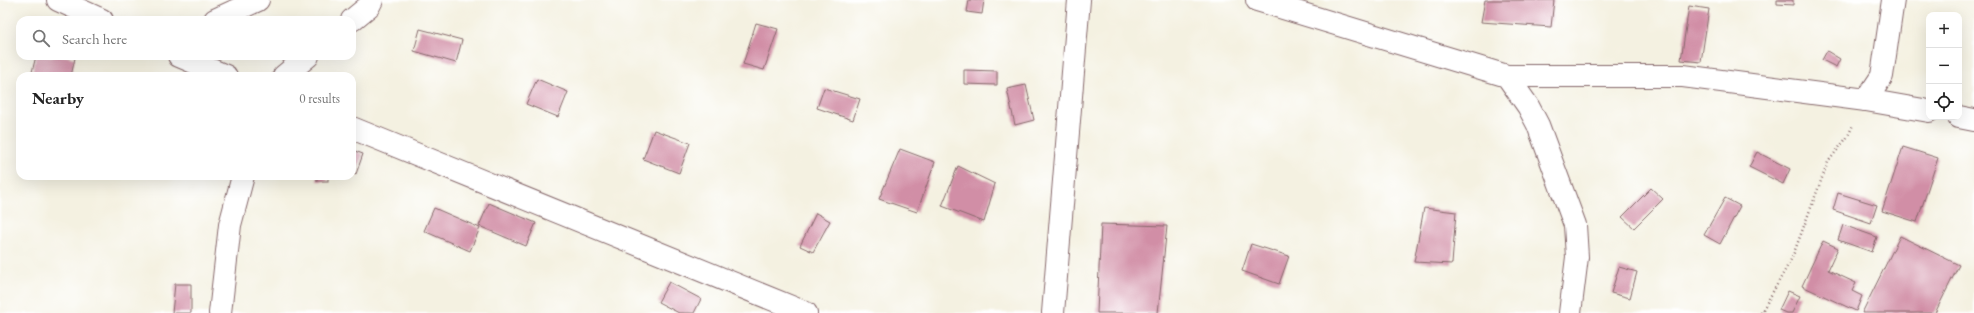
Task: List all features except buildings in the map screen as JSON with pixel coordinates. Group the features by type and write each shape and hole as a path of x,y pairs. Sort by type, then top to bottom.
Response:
{"street":[{"path":"58,0 93,16"},
{"path":"224,16 258,0"},
{"path":"356,17 369,6 372,0"},
{"path":"1053,313 1079,0"},
{"path":"1257,0 1507,76 1683,76 1866,100 1926,110"},
{"path":"1866,100 1882,76 1893,0"},
{"path":"188,60 217,72"},
{"path":"289,72 303,60"},
{"path":"1507,76 1528,106 1538,126 1575,226 1577,257 1570,313"},
{"path":"1962,118 1974,120"},
{"path":"356,130 806,313"},
{"path":"220,313 230,226 242,180"}],"path":[{"path":"1761,313 1792,258 1828,162 1848,136 1866,100"}]}
